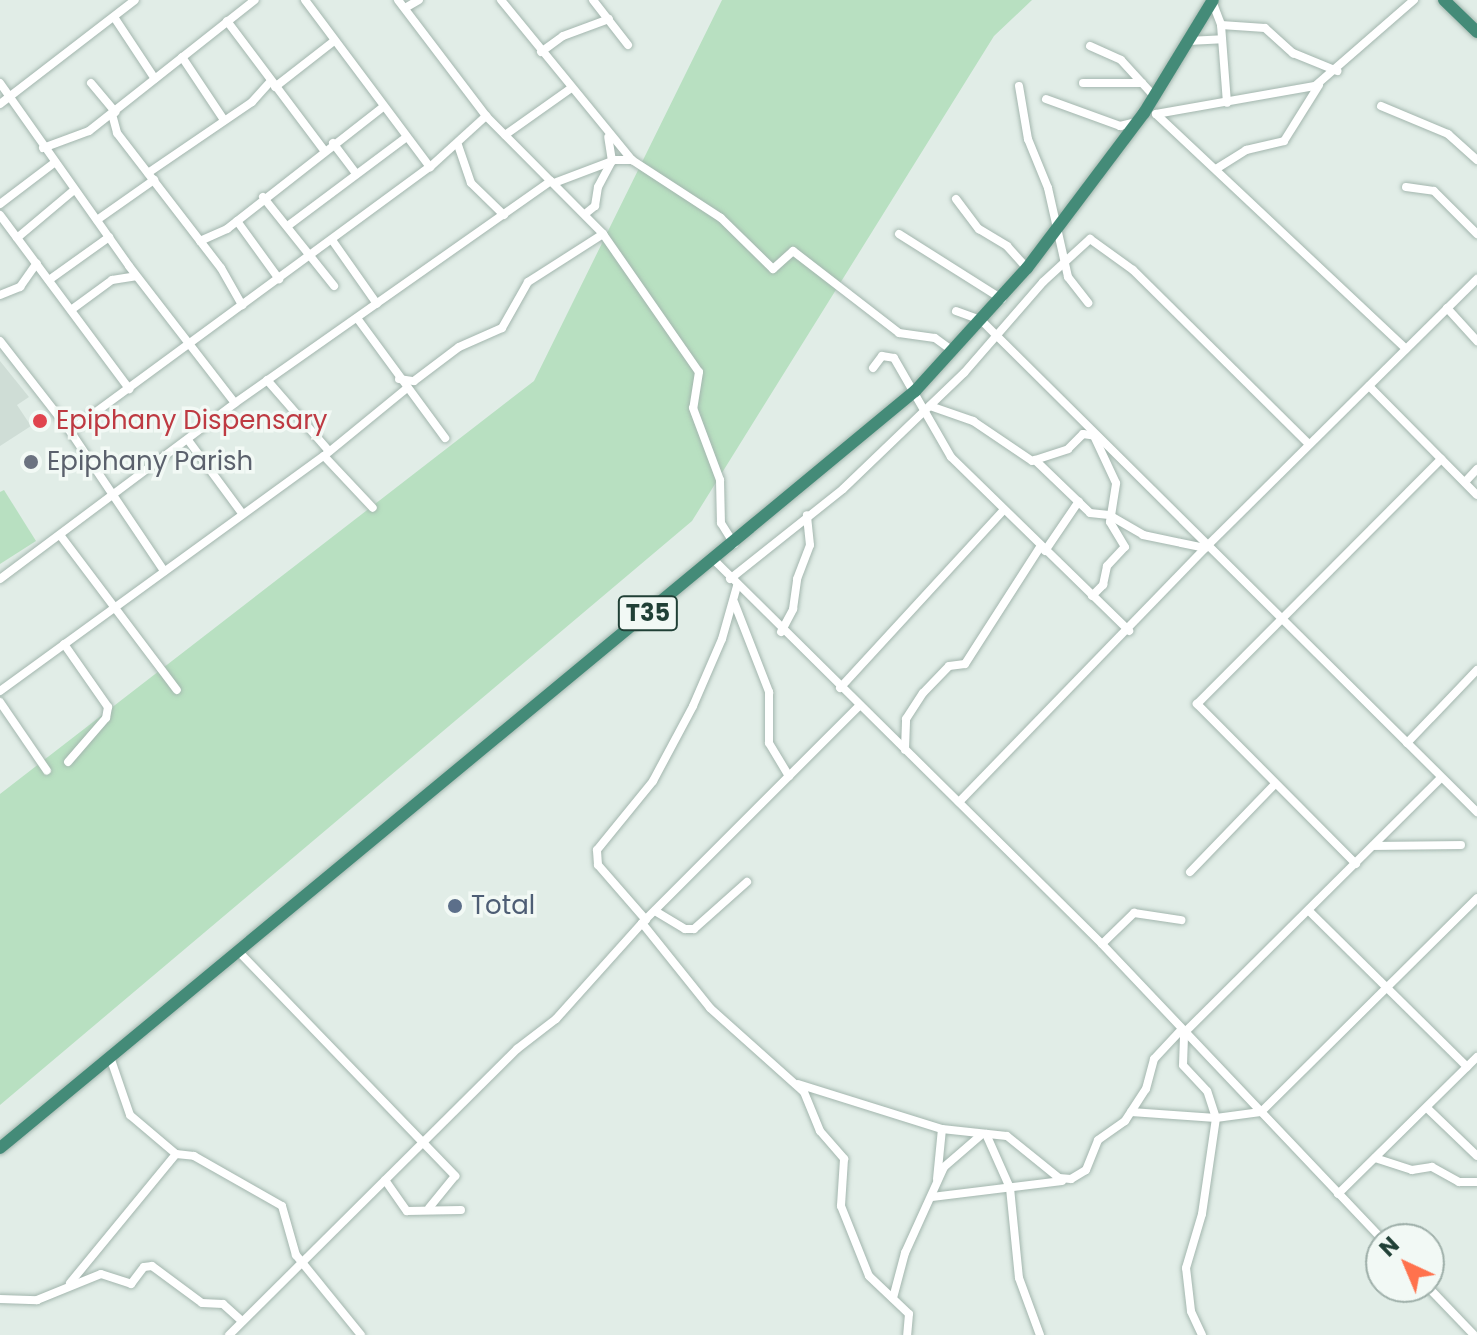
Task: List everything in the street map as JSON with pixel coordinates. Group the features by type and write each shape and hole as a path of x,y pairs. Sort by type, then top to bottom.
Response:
{"highway":[{"path":"1444,0 1477,32"},
{"name":"T35","path":"0,1148 734,544 915,391 1002,299 1146,116 1154,96 1213,1"}],"street":[{"path":"0,104 135,0"},
{"path":"43,148 79,136 114,113 255,0"},
{"path":"305,0 404,139 430,167"},
{"path":"398,0 486,116 603,234 699,372 693,408 722,486 721,523 734,544"},
{"path":"405,8 419,0"},
{"path":"501,0 570,89 632,160 721,218 771,268 793,251 899,333 935,338 953,351"},
{"path":"1216,169 1246,150 1284,141 1320,84 1414,0"},
{"path":"597,1 628,45"},
{"path":"1213,1 1221,25 1227,103"},
{"path":"114,17 155,79"},
{"path":"541,52 563,36 609,19"},
{"path":"227,21 324,150"},
{"path":"1221,25 1265,28 1293,53 1337,71"},
{"path":"1188,41 1222,39"},
{"path":"97,220 224,120 334,41"},
{"path":"1090,46 1121,60 1154,96"},
{"path":"182,57 224,120"},
{"path":"0,83 136,276 235,403"},
{"path":"91,83 114,113 117,133 200,241 242,305"},
{"path":"1083,83 1142,83"},
{"path":"1046,99 1120,126 1146,116 1320,84"},
{"path":"1019,86 1026,134 1057,227 1070,283 1088,303"},
{"path":"505,135 570,89"},
{"path":"1381,106 1448,134 1477,160"},
{"path":"200,241 237,221 263,197 382,108"},
{"path":"70,431 430,167 458,145 486,116"},
{"path":"1146,116 1216,169 1406,349"},
{"path":"585,214 595,206 598,187 612,161 606,131"},
{"path":"289,225 404,139"},
{"path":"333,143 356,174"},
{"path":"458,145 471,183 504,215"},
{"path":"0,579 112,492 267,380 553,182 612,161 632,160"},
{"path":"0,204 54,163"},
{"path":"1406,187 1434,191 1477,234"},
{"path":"17,238 74,190"},
{"path":"263,197 289,225 334,286"},
{"path":"956,199 979,229 1009,247 1027,268"},
{"path":"0,215 129,389"},
{"path":"237,221 279,279"},
{"path":"399,379 414,381 459,347 502,328 528,282 603,234"},
{"path":"899,234 1002,299"},
{"path":"49,280 109,237"},
{"path":"332,240 377,304"},
{"path":"1067,1180 1018,1141 942,1129 798,1084 710,1008 598,865 597,850 661,766 705,679 734,598 734,582 928,408 1086,240 1105,245 1309,444"},
{"path":"0,295 20,287 37,263"},
{"path":"71,310 112,280 136,276"},
{"path":"959,802 1129,631 1207,546 1477,279"},
{"path":"1447,308 1477,341"},
{"path":"956,311 981,320 1477,812"},
{"path":"357,318 445,438"},
{"path":"0,341 70,431 164,571"},
{"path":"873,368 880,357 889,355 928,408 949,454 1003,511 1129,631"},
{"path":"267,380 373,508"},
{"path":"1369,386 1477,495"},
{"path":"0,691 241,512 327,454 407,388"},
{"path":"928,408 970,419 1035,460 1090,513 1109,515 1143,535 1207,546"},
{"path":"1035,460 1068,449 1083,434 1096,435"},
{"path":"1092,596 1103,585 1107,566 1125,547 1109,515 1116,483 1096,435"},
{"path":"188,440 241,512"},
{"path":"1356,864 1197,704 1441,459"},
{"path":"1465,482 1477,469"},
{"path":"905,750 906,719 923,693 949,666 965,664 1042,549 1079,501"},
{"path":"840,688 1003,511"},
{"path":"781,632 793,609 810,545 807,515"},
{"path":"60,535 111,607 177,690"},
{"path":"713,559 781,632 1102,944 1366,1223"},
{"path":"734,598 769,692 769,743 789,776"},
{"path":"64,644 108,707 106,718 68,762"},
{"path":"1407,743 1477,670"},
{"path":"0,702 47,771"},
{"path":"229,1335 517,1049 556,1019 644,922 858,707"},
{"path":"932,1197 1067,1180 1083,1175 1098,1140 1131,1112 1146,1089 1158,1054 1309,911 1441,778"},
{"path":"1190,872 1275,784"},
{"path":"1373,846 1461,845"},
{"path":"655,911 685,929 694,929 747,882"},
{"path":"1131,1112 1216,1118 1261,1112 1388,990 1477,898"},
{"path":"1309,911 1467,1067"},
{"path":"1102,944 1134,913 1181,920"},
{"path":"238,951 456,1177 429,1208"},
{"path":"1183,1032 1183,1065 1207,1091 1216,1118 1202,1214 1186,1268 1191,1311 1202,1335"},
{"path":"110,1057 130,1115 176,1154 194,1156 282,1206 286,1234 303,1262 361,1335"},
{"path":"1338,1194 1477,1057"},
{"path":"798,1084 820,1131 844,1159 841,1206 869,1276 909,1314 909,1333"},
{"path":"1427,1108 1477,1156"},
{"path":"937,1184 942,1129"},
{"path":"893,1298 905,1253 937,1184 954,1154 984,1134"},
{"path":"984,1134 1010,1188 1019,1278 1040,1335"},
{"path":"70,1283 176,1154"},
{"path":"1375,1158 1412,1170 1432,1167 1459,1182 1477,1182"},
{"path":"385,1180 405,1210 461,1210"},
{"path":"0,1299 37,1300 70,1283 101,1274 131,1284 142,1269 152,1266 202,1302 223,1304 242,1321"},
{"path":"1443,1303 1474,1335"}],"shaded area":[{"path":"0,361 29,397 17,405 31,426 0,446"}],"green space":[{"path":"722,0 1032,0 994,36 692,521 0,1105 0,794 534,381"},
{"path":"4,490 36,541 0,564 0,492"}],"place":[{"name":"Epiphany Dispensary","path":"40,421"},
{"name":"Epiphany Parish","path":"31,462"},
{"name":"Total","path":"455,906"}]}
